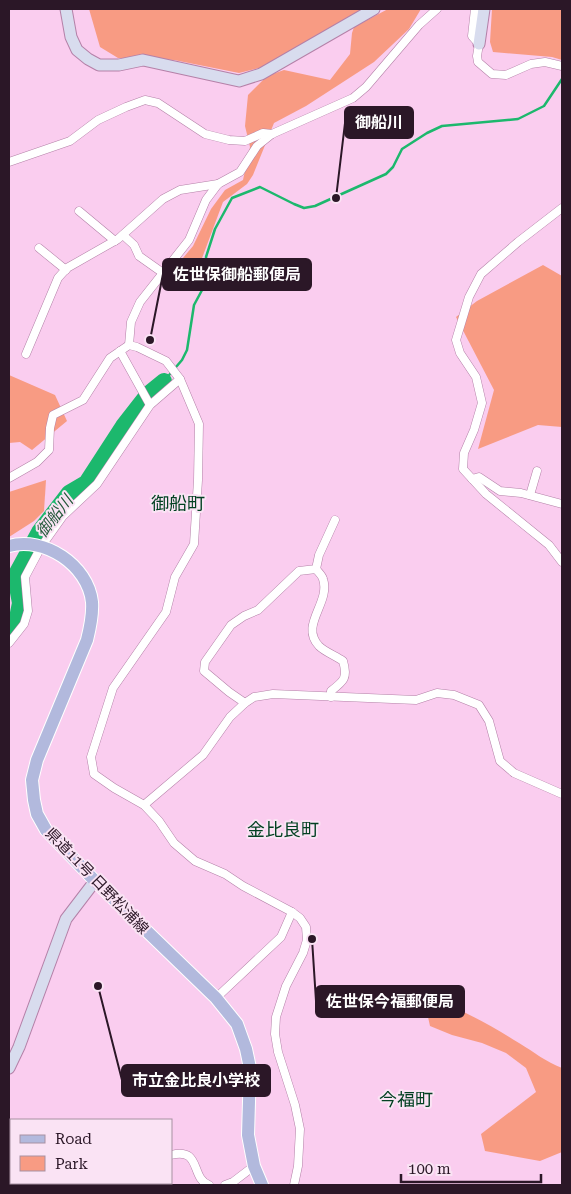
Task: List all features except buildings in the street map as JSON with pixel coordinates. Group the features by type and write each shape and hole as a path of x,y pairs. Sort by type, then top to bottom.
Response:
{"main road":[{"name":"県道11号 日野松浦線","path":"9,546 25,544 52,550 73,565 86,582 92,601 91,621 87,640 37,760 32,780 37,814 46,830 95,881 216,998 237,1024 246,1048 250,1068 248,1135 254,1166 262,1185"}],"street":[{"path":"66,9 71,37 77,50 99,65 119,65 143,60 239,81 261,74 374,9"},
{"path":"26,354 58,278 66,270 115,241 163,198 180,190 218,184 240,172 258,146 272,134 353,98 366,87 410,38 419,25 436,9"},
{"path":"475,9 472,36 479,44"},
{"path":"484,9 477,56 478,62 492,74 506,76 531,64 545,62 562,66"},
{"path":"9,162 70,141 98,120 145,100 158,103 205,134 229,140 245,141 263,133 272,134"},
{"path":"129,345 131,322 140,302 189,240 206,200 218,184"},
{"path":"562,208 481,274 469,297 456,340 460,353 476,378 482,403 474,430 464,453 463,469 486,494 548,545 562,562"},
{"path":"79,211 115,241"},
{"path":"123,235 134,245 139,256 163,273"},
{"path":"39,248 66,270"},
{"path":"9,478 37,462 49,450 50,428 53,415 83,400 110,358 129,345 166,361 180,379 199,424 194,544 175,578 166,612 113,688 91,757 94,774 144,805 159,821 174,843 195,861 225,874 243,886 292,912 300,918 306,927 303,953 286,986 276,1018 278,1052 295,1105 300,1129 298,1166 294,1185"},
{"path":"120,351 150,406"},
{"path":"9,642 24,624 28,611 25,576 41,547 63,516 97,484 150,406 180,379"},
{"path":"530,495 537,472"},
{"path":"472,479 479,477 500,491 521,492 562,504"},
{"path":"331,697 331,691 342,682 346,672 343,661 320,646 312,635 312,625 320,607 324,591 323,579 316,569 319,555 335,520"},
{"path":"245,703 204,671 205,662 231,625 244,616 258,610 299,571 316,569"},
{"path":"144,805 203,755 230,717 245,703 254,697 273,694 416,700 437,693 454,695 479,705 489,721 500,761 514,773 562,794"},
{"path":"9,1068 19,1047 66,919 95,881"},
{"path":"216,998 281,937 292,912"},
{"path":"172,1155 188,1155 193,1159 200,1178 209,1185"},
{"path":"225,1185 233,1182 254,1166"}],"green space":[{"path":"89,9 362,9 263,67 239,73 174,60 118,58 100,47"},
{"path":"388,9 421,9 409,29 374,62 306,106 274,123 253,175 247,184 223,202 198,269 172,288 165,285 167,277 193,246 211,209 225,190 243,180 250,147 245,126 248,95 267,76 284,70 330,80 350,54 354,27"},
{"path":"492,9 562,9 562,60 552,57 493,52 490,42"},
{"path":"543,265 562,276 562,427 538,425 478,449 494,390 456,317 477,301"},
{"path":"9,375 55,395 67,421 32,450 20,442 9,443"},
{"path":"46,480 44,511 34,521 9,537 9,492"},
{"path":"441,1001 471,1015 545,1060 562,1068 562,1152 540,1161 485,1151 481,1134 536,1092 526,1068 506,1053 430,1026 426,1008"}],"waterway":[{"name":"御船川","path":"164,381 182,360 187,350 194,305 208,279 206,257 215,229 232,198 260,187 304,208 315,206 386,174 393,167 402,149 442,126 518,119 544,106 562,79"},
{"name":"御船川","path":"9,629 17,618 20,603 15,576 39,532 69,493 86,483 123,426 148,394 164,381"}],"place":[{"name":"御船川","path":"336,198"},
{"name":"佐世保御船郵便局","path":"150,340"},
{"name":"佐世保今福郵便局","path":"312,939"},
{"name":"市立金比良小学校","path":"98,986"}],"district":[{"name":"御船町","path":"178,504"},
{"name":"金比良町","path":"283,830"},
{"name":"今福町","path":"406,1100"}]}
